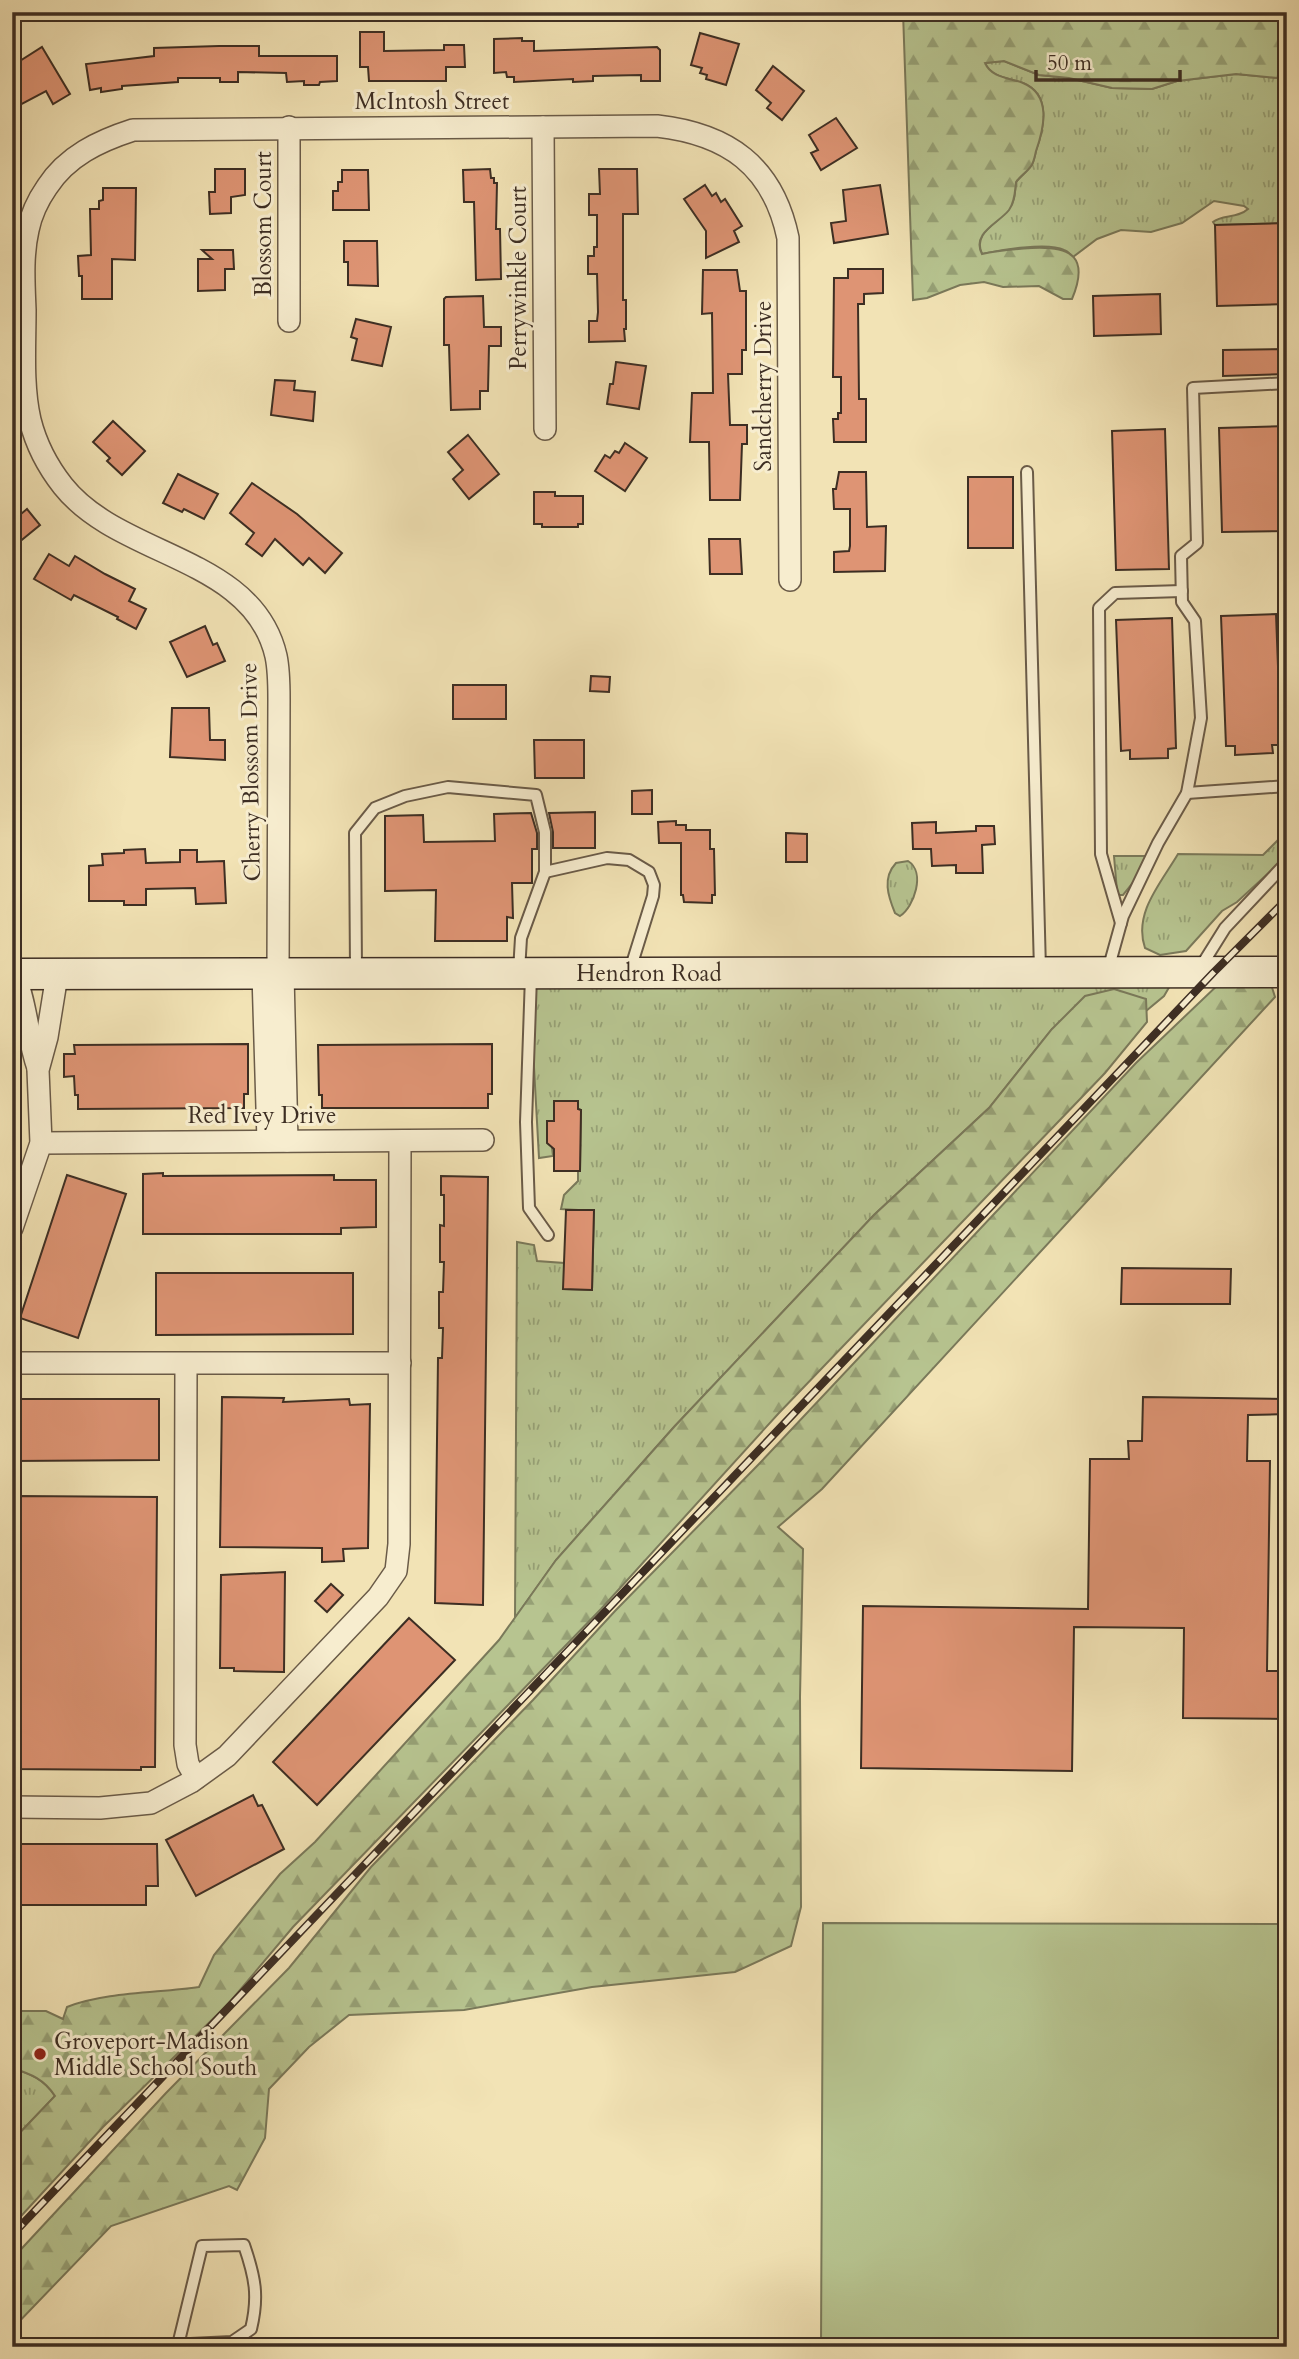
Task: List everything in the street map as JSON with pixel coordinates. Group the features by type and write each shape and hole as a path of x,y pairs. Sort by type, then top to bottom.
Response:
{"street":[{"name":"McIntosh Street","path":"73,158 97,143 133,130 657,126 687,130 724,144 740,154 774,193"},
{"name":"Blossom Court","path":"289,127 289,321"},
{"name":"Perrywinkle Court","path":"544,127 545,429"},
{"name":"Cherry Blossom Drive","path":"73,158 46,188 27,232 24,259 25,394 30,423 49,467 79,504 120,531 226,585 242,598 264,625 275,654 279,685 275,974 278,1141"},
{"name":"Sandcherry Drive","path":"774,193 783,214 788,238 790,580"},
{"name":"Hendron Road","path":"13,974 1287,972"},
{"path":"12,1228 41,1143 38,1070 22,992 13,974"},
{"path":"38,1070 47,1037 57,975"},
{"name":"Red Ivey Drive","path":"41,1143 483,1140"},
{"path":"12,1807 100,1808 151,1803 196,1778 227,1756 378,1597 396,1571 399,1544 400,1141"},
{"path":"12,1363 400,1363"},
{"path":"186,1364 185,1745 188,1764 196,1778"}],"lane":[{"path":"1107,973 1121,924 1158,843 1187,793 1201,718 1195,621 1182,603 1181,556 1197,543 1193,388 1287,383"},
{"path":"1027,472 1040,973"},
{"path":"1121,924 1101,854 1099,608 1115,593 1182,591"},
{"path":"1187,793 1287,786"},
{"path":"356,973 355,833 375,808 405,796 448,787 536,795 545,832 545,872 521,938 525,973 526,1122 529,1208 548,1235"},
{"path":"545,872 607,858 629,860 649,872 654,885 653,897 629,973"},
{"path":"1197,973 1225,928 1287,862"},
{"path":"128,2347 178,2345 232,2342 251,2329 257,2306 253,2271 244,2245 202,2246 178,2345"}],"green space":[{"path":"903,12 1287,12 1287,79 1236,74 1177,81 1152,89 1112,88 1069,78 1039,75 1004,61 985,63 996,75 1032,88 1042,104 1043,123 1033,163 1016,182 1014,200 1009,210 983,234 980,240 982,254 1026,248 1058,249 1074,257 1078,264 1077,285 1072,299 1063,299 1039,286 1003,287 984,282 960,285 927,298 913,300"},
{"path":"1004,61 1039,75 1069,78 1112,88 1152,89 1177,81 1236,74 1287,79 1287,223 1215,225 1213,222 1221,218 1248,209 1214,201 1182,223 1151,232 1121,230 1097,239 1073,257 1065,250 1047,247 1024,247 982,254 980,246 984,234 1009,209 1014,199 1016,182 1033,163 1043,123 1042,104 1032,88 996,75 985,63"},
{"path":"1287,831 1287,856 1237,902 1222,911 1186,951 1160,955 1145,948 1142,935 1146,911 1157,887 1178,854 1263,855"},
{"path":"1114,856 1150,856 1123,895 1119,895 1117,891"},
{"path":"908,861 916,873 916,889 910,905 900,916 892,907 888,881 896,863"},
{"path":"1223,980 1270,981 1275,997 822,1489 778,1527 803,1549 800,1697 801,1907 791,1946 735,1972 592,1987 464,2010 349,2015 309,2047 269,2089 265,2138 237,2190 229,2186 111,2226 12,2329 12,2259 166,2093 289,1968 371,1867 758,1465 1136,1063"},
{"path":"534,981 1171,984 1164,996 1146,1011 1145,999 1052,1029 989,1108 874,1215 674,1427 556,1560 515,1618 517,1242 534,1245 537,1261 564,1263 564,1289 592,1290 594,1211 561,1209 564,1195 578,1181 580,1171 581,1110 578,1109 578,1101 554,1102 554,1121 547,1121 547,1139 551,1139 553,1156 539,1158 532,1031"},
{"path":"1114,989 1146,999 1147,1022 1105,1073 778,1414 601,1609 293,1927 229,2003 103,2127 12,2226 12,2141 55,2096 36,2078 12,2068 12,2011 46,2011 63,2019 67,2007 98,1998 199,1987 214,1955 280,1874 315,1842 499,1640 556,1560 674,1427 874,1215 989,1108 1052,1029 1085,996"},
{"path":"823,1923 1287,1924 1287,2347 821,2347"},
{"path":"12,2068 36,2078 55,2096 12,2141"}],"building":[{"path":"360,32 384,32 384,51 444,50 444,45 464,45 465,67 446,67 446,81 369,81 368,67 360,67"},
{"path":"700,33 739,44 726,85 706,79 707,75 700,73 702,68 691,65"},
{"path":"522,38 522,41 534,41 534,51 657,47 660,50 660,81 641,81 641,75 593,76 593,81 573,82 573,79 514,82 514,77 507,77 506,72 494,73 494,39"},
{"path":"259,46 259,56 337,56 337,81 304,85 304,81 287,82 286,73 238,72 238,82 220,82 220,78 178,78 178,82 122,86 122,89 101,92 101,88 90,90 86,64 154,56 154,48"},
{"path":"42,47 70,94 53,104 46,91 18,106 12,95 12,66"},
{"path":"773,66 804,91 782,120 767,108 771,103 756,90"},
{"path":"836,118 857,148 821,170 811,153 818,150 809,135"},
{"path":"215,169 245,169 245,195 231,197 231,213 210,214 209,192 215,192"},
{"path":"490,169 491,178 497,183 496,229 500,229 501,279 476,280 474,202 464,202 463,170"},
{"path":"599,169 637,169 638,214 623,214 625,341 589,342 589,321 597,321 598,312 597,274 588,274 588,256 594,256 594,247 597,247 597,215 589,215 589,194 600,194"},
{"path":"342,170 368,170 369,210 333,210 333,191 338,191 338,182 342,182"},
{"path":"705,185 712,196 716,193 721,202 725,199 742,226 734,231 739,242 706,258 706,231 684,199"},
{"path":"880,185 888,234 834,243 831,223 846,221 843,190"},
{"path":"103,188 136,188 135,260 112,259 112,299 82,299 82,276 79,276 78,256 91,255 90,209 99,209 99,201 103,200"},
{"path":"1287,223 1287,304 1217,306 1215,225"},
{"path":"344,241 377,241 378,286 348,285"},
{"path":"202,250 233,250 234,269 225,269 225,290 198,291 198,259 212,259"},
{"path":"848,269 883,269 883,293 864,294 864,304 858,304 859,399 866,399 866,442 834,442 833,419 838,419 838,413 841,413 841,377 833,377 834,278 848,278"},
{"path":"703,270 737,270 740,291 746,291 746,350 742,350 742,374 728,374 730,425 747,425 747,444 742,444 740,500 710,500 709,442 690,442 692,393 713,393 712,313 702,314"},
{"path":"1160,294 1161,334 1094,336 1093,296"},
{"path":"483,296 484,327 501,327 501,346 489,346 488,391 480,391 480,409 451,410 449,345 444,345 444,299"},
{"path":"356,319 391,327 382,366 352,360 357,339 351,337"},
{"path":"1287,349 1287,374 1223,376 1223,350"},
{"path":"616,362 646,366 639,409 607,404"},
{"path":"275,380 295,381 294,390 315,392 313,421 271,415"},
{"path":"113,421 145,451 122,475 107,461 110,458 93,442"},
{"path":"1287,426 1287,531 1222,532 1219,428"},
{"path":"1165,429 1169,569 1116,570 1112,431"},
{"path":"468,435 499,474 469,499 453,479 463,470 448,452"},
{"path":"625,443 647,458 625,491 595,471 605,455 610,458 615,451 619,453"},
{"path":"839,472 866,472 867,527 886,526 885,571 834,572 834,552 849,551 850,546 850,509 834,509 833,489 836,489"},
{"path":"178,474 218,494 204,519 163,503"},
{"path":"968,477 1013,477 1013,548 968,548"},
{"path":"252,483 297,514 342,553 325,573 309,558 303,565 275,539 262,556 246,544 254,533 230,513"},
{"path":"534,492 555,492 555,496 583,496 583,524 578,524 578,527 542,527 542,524 534,524"},
{"path":"12,505 21,514 27,509 40,525 12,548"},
{"path":"709,539 740,539 742,574 710,574"},
{"path":"49,554 69,566 75,556 135,589 129,601 146,609 136,629 74,595 71,600 34,579"},
{"path":"1276,614 1281,745 1272,745 1273,753 1235,755 1235,746 1226,746 1221,616"},
{"path":"1172,618 1176,748 1168,749 1168,758 1130,759 1130,750 1121,751 1116,620"},
{"path":"205,626 213,645 217,643 225,661 187,677 170,642"},
{"path":"591,676 610,677 609,692 590,691"},
{"path":"453,685 506,685 506,719 453,719"},
{"path":"172,708 209,708 210,740 225,740 225,760 170,757"},
{"path":"534,740 584,740 584,778 535,778"},
{"path":"652,790 652,814 632,814 632,791"},
{"path":"595,812 595,848 553,848 549,813"},
{"path":"531,813 537,833 537,849 532,849 532,883 512,883 513,918 507,917 507,941 435,941 436,890 385,891 385,816 423,815 424,842 495,841 494,814"},
{"path":"676,821 676,825 686,825 686,830 710,830 710,849 714,849 715,895 712,895 712,903 684,902 681,895 681,843 659,843 658,822"},
{"path":"936,822 936,833 976,831 976,826 994,826 995,844 982,845 983,873 956,873 956,865 932,866 931,849 913,849 912,823"},
{"path":"786,833 807,834 807,862 786,862"},
{"path":"145,849 146,863 180,862 180,850 197,850 197,862 224,861 226,903 196,904 195,888 146,889 146,905 124,905 124,901 89,901 89,866 103,865 102,854"},
{"path":"248,1044 248,1094 244,1094 244,1108 78,1109 74,1076 64,1077 64,1054 75,1054 74,1045"},
{"path":"492,1044 492,1094 488,1094 488,1108 322,1108 322,1095 319,1095 318,1045"},
{"path":"554,1101 578,1101 578,1109 581,1110 580,1171 554,1171 554,1149 547,1143 547,1121 554,1121"},
{"path":"163,1173 163,1176 334,1175 334,1180 376,1180 376,1227 341,1228 341,1234 143,1234 143,1174"},
{"path":"67,1175 126,1194 78,1338 20,1318"},
{"path":"441,1176 488,1177 483,1605 435,1603 438,1358 442,1358 443,1328 439,1328 439,1292 443,1292 444,1262 440,1262 440,1225 444,1226"},
{"path":"566,1210 594,1210 592,1290 563,1289"},
{"path":"1122,1268 1231,1269 1230,1304 1121,1304"},
{"path":"156,1273 353,1273 353,1334 156,1335"},
{"path":"222,1397 284,1398 283,1402 349,1399 350,1405 370,1404 368,1548 343,1549 344,1561 322,1562 322,1548 220,1547"},
{"path":"1143,1397 1287,1399 1287,1414 1248,1415 1247,1461 1270,1461 1267,1671 1287,1671 1287,1719 1183,1718 1184,1628 1074,1627 1072,1771 861,1768 863,1606 1088,1609 1090,1459 1129,1459 1128,1441 1142,1441"},
{"path":"12,1399 159,1399 159,1460 12,1461"},
{"path":"19,1496 157,1497 155,1767 141,1767 141,1770 12,1769 12,1499 19,1499"},
{"path":"285,1572 284,1672 234,1671 234,1668 220,1668 221,1575"},
{"path":"331,1584 343,1595 327,1612 315,1601"},
{"path":"409,1618 455,1660 317,1805 273,1762"},
{"path":"253,1795 258,1806 262,1805 284,1849 196,1896 166,1840"},
{"path":"12,1844 157,1844 158,1886 146,1886 146,1905 12,1905"}],"railway":[{"path":"12,2235 1213,973 1287,899"}],"place":[{"name":"Groveport-Madison Middle School South","path":"40,2054"}]}
